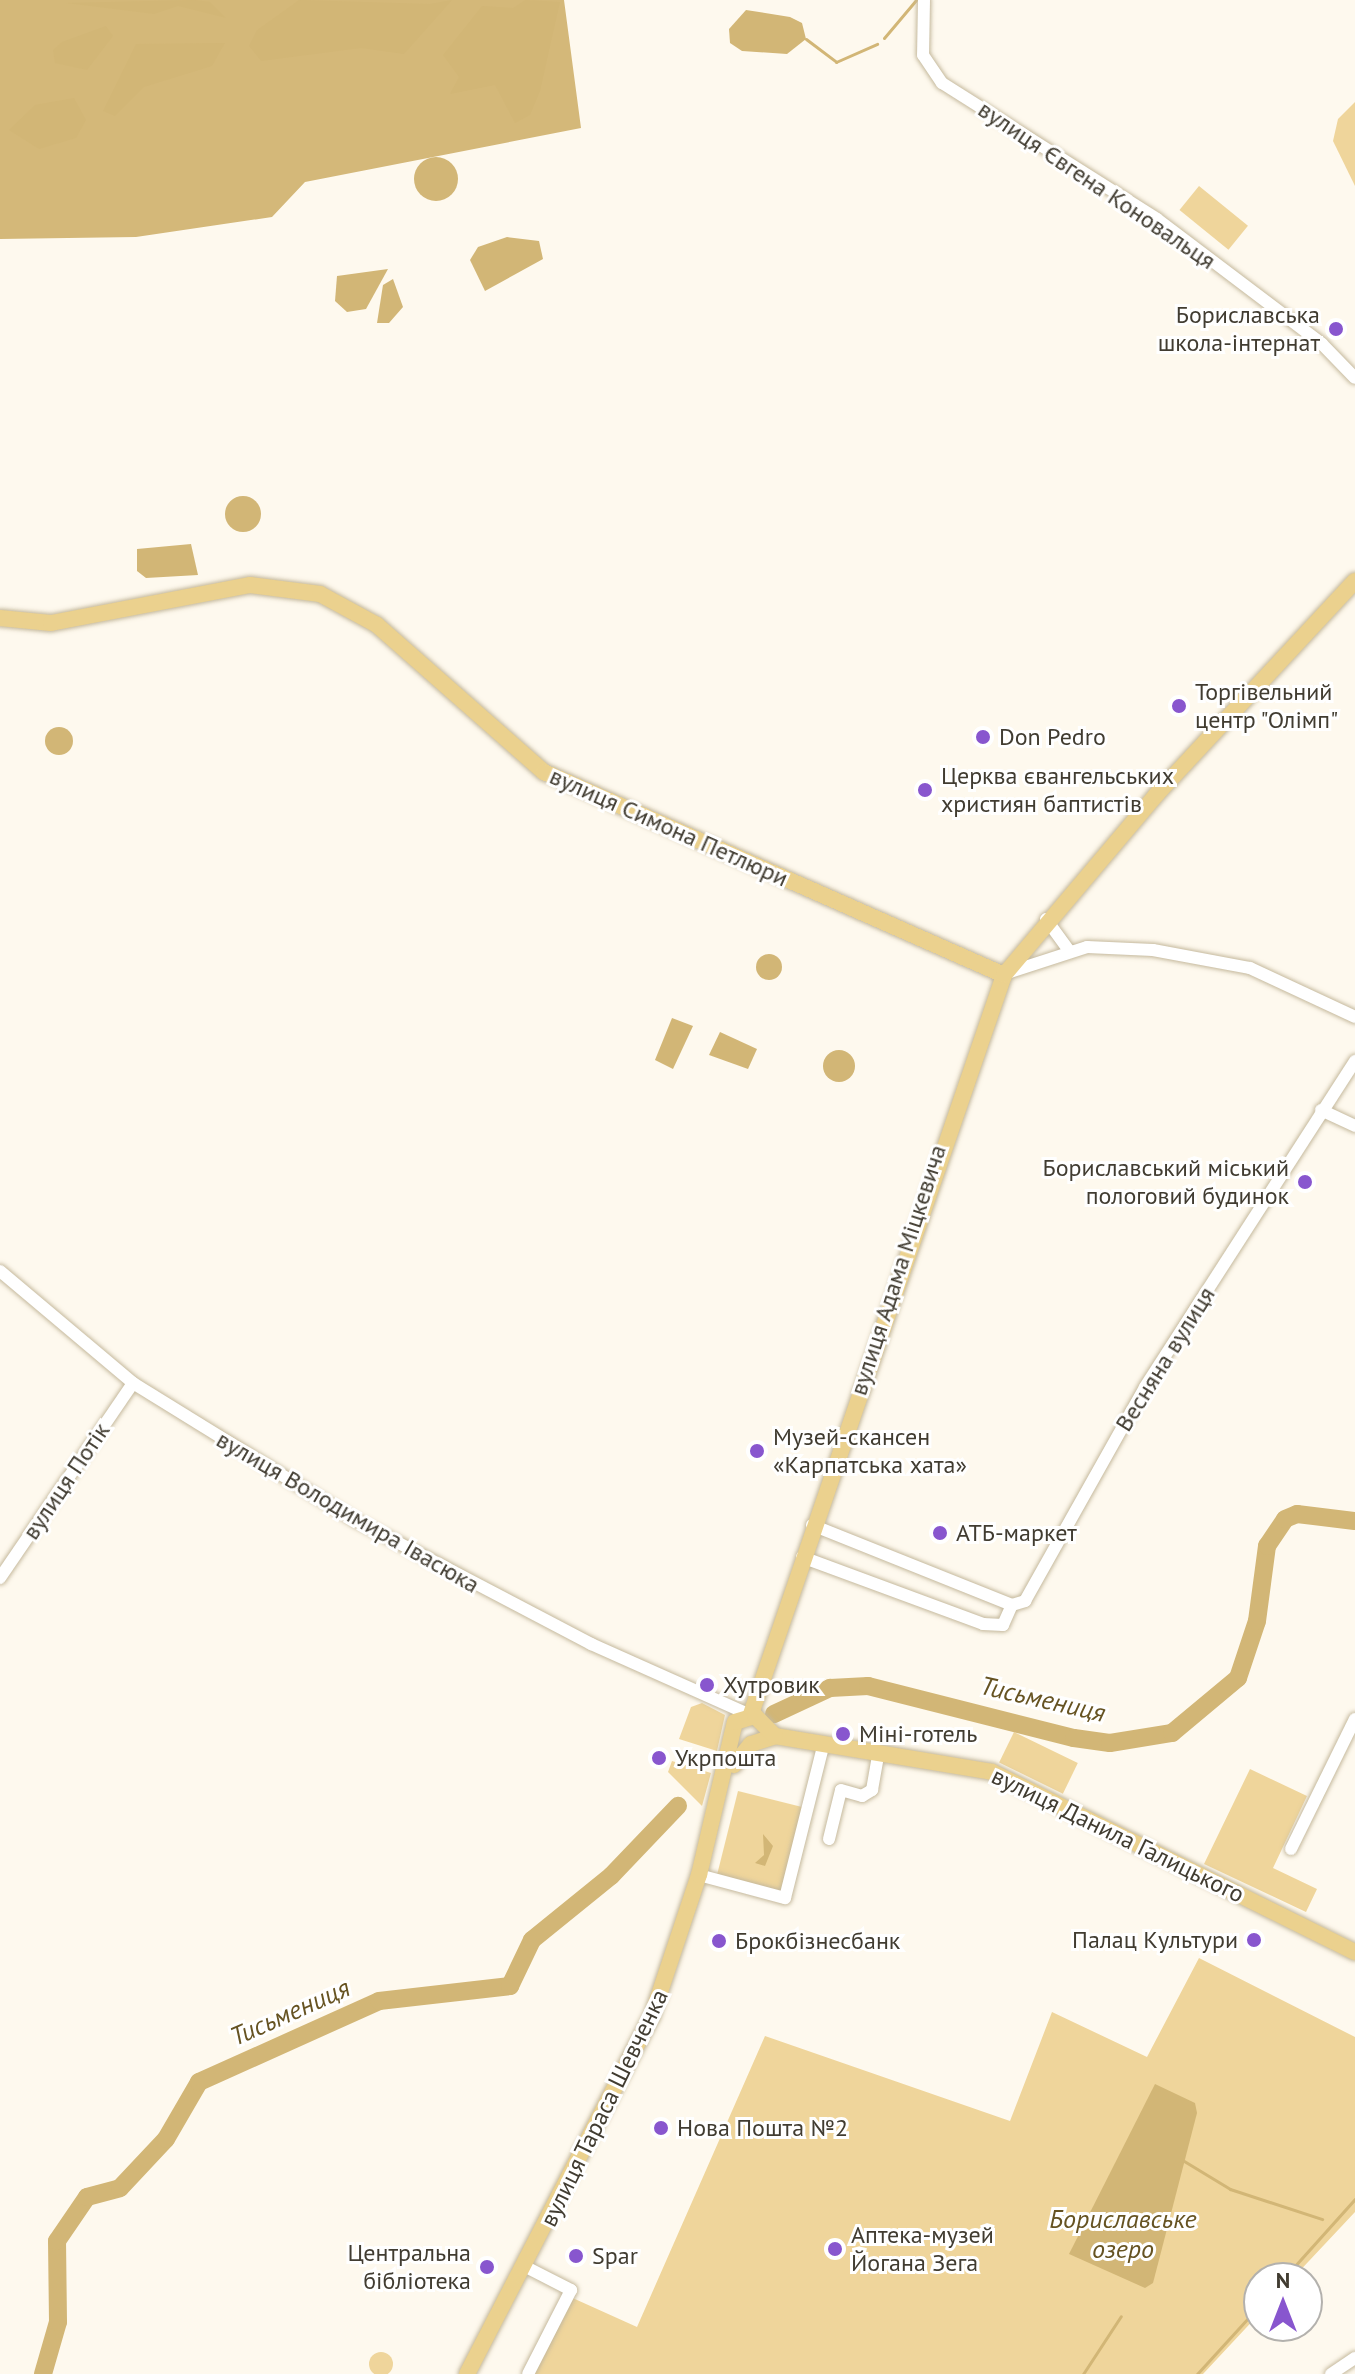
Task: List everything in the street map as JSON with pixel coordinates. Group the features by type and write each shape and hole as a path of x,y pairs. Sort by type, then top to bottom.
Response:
{"main road":[{"name":"вулиця Адама Міцкевича","path":"725,1783 1004,975 1046,919 1355,581"},
{"name":"вулиця Симона Петлюри","path":"0,618 51,623 250,585 320,594 377,625 544,772 1004,975"},
{"path":"748,1719 775,1736"},
{"path":"748,1719 755,1742"},
{"path":"725,1783 755,1742 775,1736"},
{"name":"вулиця Данила Галицького","path":"775,1736 992,1772 1355,1952"},
{"name":"вулиця Тараса Шевченка","path":"467,2374 652,2016 699,1875 725,1783"}],"street":[{"name":"вулиця Євгена Коновальця","path":"924,0 923,55 942,83 1157,219 1322,344 1355,378"},
{"path":"1046,919 1069,951"},
{"path":"1004,975 1069,951 1111,946 1250,968 1355,1017"},
{"name":"Весняна вулиця","path":"802,1557 983,1624 1003,1625 1012,1605 1025,1601 1145,1387 1355,1061"},
{"path":"1321,1110 1355,1126"},
{"name":"вулиця Володимира Івасюка","path":"0,1271 133,1383 446,1572 726,1705 748,1719"},
{"name":"вулиця Потік","path":"0,1578 133,1383"},
{"path":"812,1525 1012,1605"},
{"path":"1291,1849 1355,1719"},
{"path":"699,1875 785,1898 824,1743"},
{"path":"829,1839 841,1790 862,1796 872,1790 879,1752"},
{"path":"524,2266 571,2290 528,2374"},
{"path":"1331,2374 1355,2358"}],"shaded area":[{"path":"0,0 564,0 581,128 305,182 272,217 136,237 0,239"},
{"path":"1355,102 1355,186 1333,141 1338,119"},
{"path":"1199,186 1248,226 1228,250 1179,210"},
{"path":"702,1703 725,1715 717,1751 679,1739 691,1707"},
{"path":"1014,1732 1078,1763 1063,1794 999,1763"},
{"path":"672,1761 711,1773 702,1806 668,1772"},
{"path":"1250,1769 1307,1796 1273,1868 1317,1889 1306,1912 1204,1864"},
{"path":"738,1791 804,1807 782,1894 716,1877"},
{"path":"1199,1958 1355,2037 1355,2212 1308,2262 1243,2262 1243,2331 1203,2374 525,2374 566,2295 637,2327 765,2036 1010,2121 1052,2012 1147,2057"},
{"path":"381,2352 390,2355 393,2364 390,2373 381,2376 372,2373 369,2364 372,2355"}],"water":[{"path":"299,0 430,4 452,0 404,54 361,48 261,61 249,46 257,30"},
{"path":"525,0 560,2 540,91 530,115 515,123 495,85 450,94 459,77 443,55 482,6 513,8"},
{"path":"210,2 226,18 178,6 154,14 66,3"},
{"path":"746,10 790,17 802,23 806,39 787,54 742,51 730,43 729,29"},
{"path":"106,26 113,36 87,70 55,63 53,50 62,42"},
{"path":"225,43 212,66 144,87 115,116 103,111 136,44"},
{"path":"74,98 86,120 76,138 39,149 9,130 35,105"},
{"path":"436,157 451,164 458,179 451,194 436,201 421,194 414,179 421,164"},
{"path":"507,237 539,241 543,259 485,291 470,260 478,247"},
{"path":"388,269 366,309 347,312 335,301 337,276"},
{"path":"393,279 403,307 389,323 377,323 383,285"},
{"path":"243,496 256,501 261,514 256,527 243,532 230,527 225,514 230,501"},
{"path":"191,544 198,575 146,578 137,571 137,549"},
{"path":"59,727 69,731 73,741 69,751 59,755 49,751 45,741 49,731"},
{"path":"769,954 778,958 782,967 778,976 769,980 760,976 756,967 760,958"},
{"path":"672,1018 693,1026 673,1069 655,1060"},
{"path":"720,1032 757,1049 748,1069 709,1055"},
{"path":"839,1050 850,1055 855,1066 850,1077 839,1082 828,1077 823,1066 828,1055"},
{"path":"763,1834 773,1846 765,1866 755,1863 764,1855"},
{"name":"Бориславське озеро","path":"1155,2084 1195,2103 1197,2113 1153,2283 1145,2288 1069,2254"}],"waterway":[{"path":"884,38 916,0"},
{"path":"806,39 836,62 877,44"},
{"name":"Тисьмениця","path":"774,1714 830,1688 868,1686 1074,1738 1110,1743 1172,1733 1238,1678 1257,1621 1267,1546 1285,1519 1297,1514 1355,1521"},
{"name":"Тисьмениця","path":"43,2374 58,2322 57,2241 87,2197 120,2188 166,2139 199,2082 379,2001 510,1986 532,1940 611,1876 678,1806"},
{"path":"1184,2161 1230,2189 1322,2219"},
{"path":"1298,2262 1355,2199"},
{"path":"1083,2374 1121,2316"},
{"path":"1197,2374 1243,2324"}],"place":[{"name":"Бориславська школа-інтернат","path":"1336,329"},
{"name":"Торгівельний центр \"Олімп\"","path":"1179,706"},
{"name":"Don Pedro","path":"983,737"},
{"name":"Церква євангельських християн баптистів","path":"925,790"},
{"name":"Бориславський міський пологовий будинок","path":"1305,1182"},
{"name":"Музей-скансен «Карпатська хата»","path":"757,1451"},
{"name":"АТБ-маркет","path":"940,1533"},
{"name":"Хутровик","path":"707,1685"},
{"name":"Міні-готель","path":"843,1734"},
{"name":"Укрпошта","path":"659,1758"},
{"name":"Палац Культури","path":"1254,1940"},
{"name":"Брокбізнесбанк","path":"719,1941"},
{"name":"Нова Пошта №2","path":"661,2128"},
{"name":"Аптека-музей Йогана Зега","path":"835,2249"},
{"name":"Spar","path":"576,2256"},
{"name":"Центральна бібліотека","path":"487,2267"}]}
